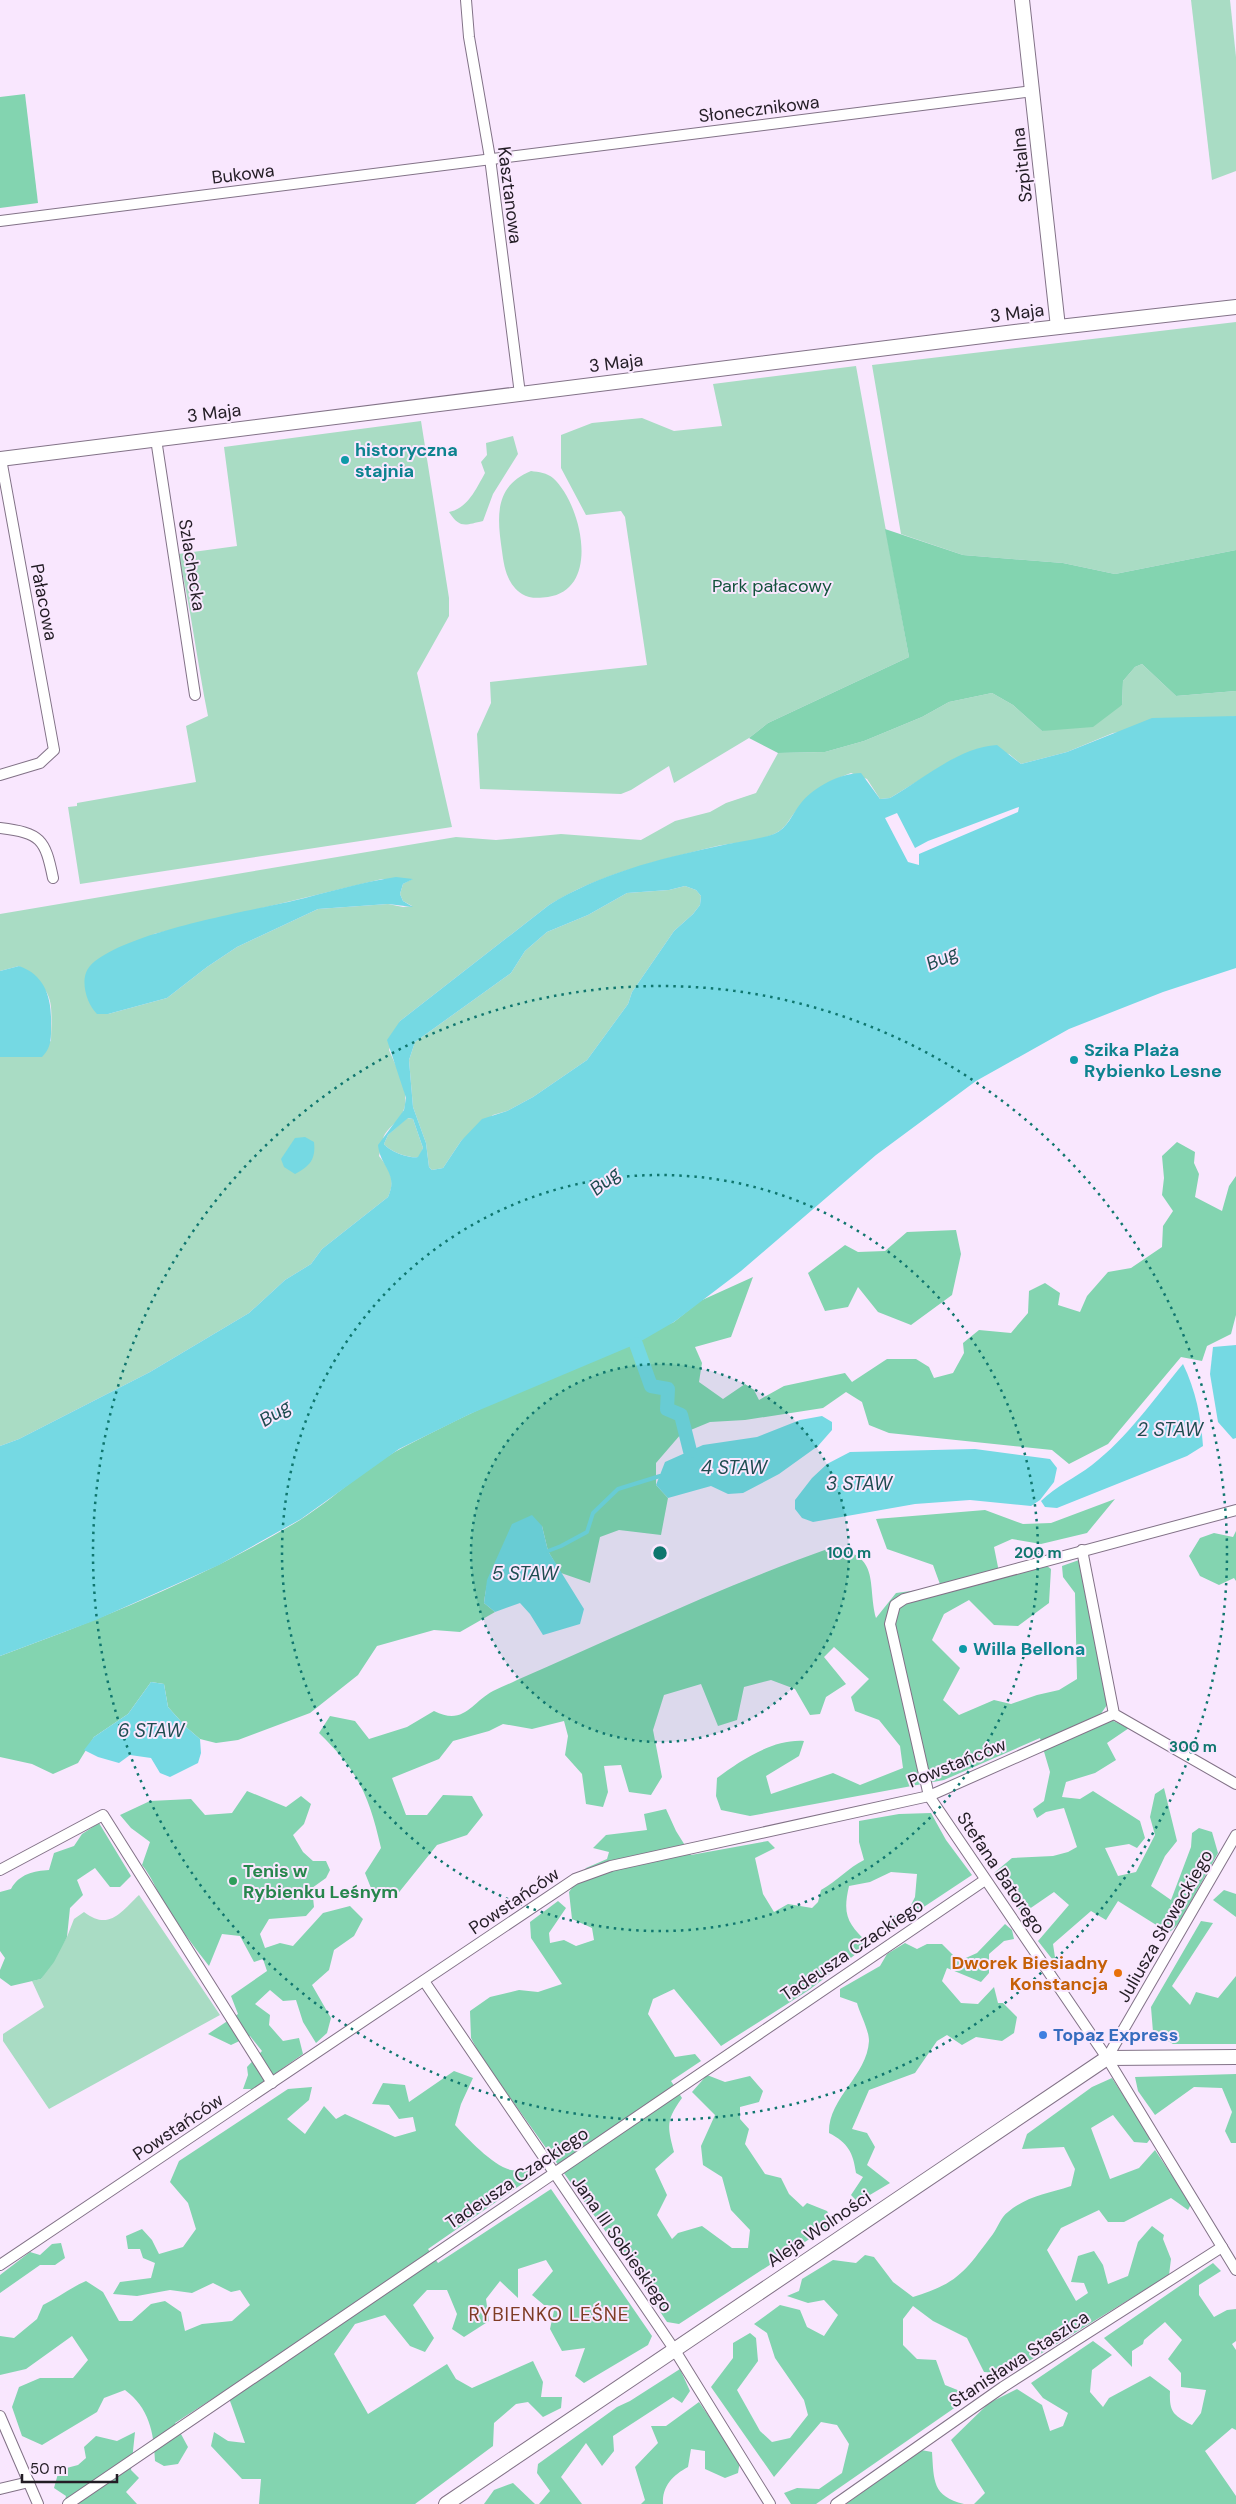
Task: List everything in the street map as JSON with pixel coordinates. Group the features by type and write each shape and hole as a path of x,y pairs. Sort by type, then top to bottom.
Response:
{"street":[{"name":"Kasztanowa","path":"466,0 469,37 490,158 520,394"},
{"name":"Szpitalna","path":"1022,0 1058,327"},
{"name":"Słonecznikowa","path":"490,158 1033,91"},
{"name":"Bukowa","path":"0,221 490,158"},
{"name":"3 Maja","path":"0,459 1058,327 1236,307"},
{"name":"Szlachecka","path":"156,439 195,695"},
{"name":"Pałacowa","path":"0,459 54,750 40,763 0,776"},
{"path":"0,828 23,831 39,840 47,850 53,878"},
{"path":"1236,1510 1082,1550 1114,1714 1236,1784"},
{"name":"Stefana Batorego","path":"1082,1550 904,1599 895,1605 890,1624 929,1796 1107,2058 1236,2270"},
{"name":"Powstańców","path":"0,2265 575,1879 611,1866 929,1796 1114,1714"},
{"path":"0,1870 103,1815 272,2083"},
{"name":"Juliusza Słowackiego","path":"1107,2058 1236,1836"},
{"name":"Tadeusza Czackiego","path":"68,2504 985,1880"},
{"name":"Jana III Sobieskiego","path":"424,1981 674,2349 770,2504"},
{"path":"1107,2058 1236,2056"},
{"name":"Aleja Wolności","path":"446,2504 1107,2058"},
{"name":"Stanisława Staszica","path":"836,2504 1003,2387 1222,2247"},
{"path":"0,2416 38,2504"},
{"path":"0,2489 29,2482"}],"green space":[{"path":"1191,0 1230,0 1236,57 1236,171 1212,180"},
{"path":"25,94 38,203 0,208 0,97"},
{"path":"1236,322 1236,550 1115,574 1063,563 963,555 901,534 872,365"},
{"name":"Park pałacowy","path":"856,366 909,657 768,723 749,738 674,783 669,766 631,790 621,794 480,789 477,734 491,703 490,682 647,665 625,517 621,511 586,515 561,468 561,435 592,423 642,418 674,431 722,426 713,384"},
{"path":"421,421 449,598 449,616 417,673 452,827 80,884 68,807 77,806 77,803 196,782 186,726 208,716 187,594 178,554 237,546 224,447"},
{"path":"513,436 518,454 493,494 483,521 463,524 456,521 449,512 456,510 466,502 485,473 481,462 487,455 486,443"},
{"path":"531,471 551,476 563,490 572,506 581,544 581,562 576,579 565,591 548,597 538,598 522,594 510,580 505,569 499,526 499,515 504,494 519,477"},
{"path":"885,529 963,555 1063,563 1115,574 1236,550 1236,691 1176,696 1142,664 1135,667 1123,681 1122,705 1093,727 1042,731 1013,705 992,693 949,702 922,717 864,741 825,752 778,753 749,738 768,723 909,657"},
{"path":"1142,664 1176,696 1236,691 1236,716 1113,733 1067,752 1021,764 1009,754 979,749 954,759 890,798 880,799 867,779 851,773 834,780 814,793 782,829 776,833 753,841 713,847 629,870 588,885 549,905 400,1021 389,1050 404,1087 404,1109 401,1116 384,1136 379,1156 391,1175 392,1185 388,1197 322,1249 311,1264 285,1280 249,1313 150,1372 19,1439 0,1446 0,1057 21,1057 51,1041 51,1005 45,990 31,975 19,966 0,971 0,914 456,837 496,840 561,834 641,840 675,821 710,812 726,803 756,793 778,753 825,752 864,741 922,717 949,702 992,693 1013,705 1042,731 1122,705 1123,681 1135,667","holes":["382,879 412,879 403,884 400,894 403,901 412,906 403,907 388,904 318,909 237,947 207,967 167,998 108,1014 154,934"]},
{"path":"685,886 696,890 701,896 700,905 674,931 632,992 628,1004 587,1060 533,1097 507,1111 493,1115 461,1141 443,1168 432,1170 429,1167 426,1143 413,1107 409,1060 415,1042 511,973 525,951 547,932 588,915 627,893 669,890"},
{"path":"407,1118 413,1119 423,1148 419,1157 400,1154 384,1144 388,1135"},
{"path":"1177,1142 1195,1152 1194,1163 1199,1174 1195,1197 1222,1211 1229,1186 1236,1176 1236,1315 1231,1334 1207,1346 1202,1361 1181,1357 1108,1444 1069,1464 1052,1450 889,1433 869,1425 862,1402 846,1392 823,1408 745,1420 710,1422 681,1434 656,1463 656,1485 668,1498 661,1535 619,1530 600,1537 590,1583 561,1573 548,1551 542,1526 509,1549 495,1564 490,1574 484,1603 495,1612 460,1632 434,1630 377,1646 358,1675 310,1713 238,1740 216,1743 200,1739 186,1727 168,1707 164,1684 151,1682 128,1714 94,1737 78,1763 53,1774 32,1764 0,1757 0,1656 77,1627 153,1595 228,1560 300,1520 375,1464 402,1448 503,1398 674,1322 700,1301 753,1277 731,1337 695,1347 702,1363 699,1382 723,1399 745,1384 754,1390 759,1400 784,1386 845,1373 852,1382 887,1359 916,1359 929,1367 934,1378 953,1373 964,1353 963,1343 979,1330 1011,1333 1028,1313 1029,1291 1045,1283 1060,1293 1058,1305 1080,1312 1087,1296 1108,1272 1131,1268 1162,1247 1163,1226 1173,1211 1162,1195 1164,1178 1162,1156"},
{"path":"956,1230 961,1254 952,1295 911,1325 878,1312 858,1287 848,1307 825,1311 808,1273 845,1245 858,1252 885,1251 907,1232"},
{"path":"1115,1499 1087,1533 1041,1544 1012,1539 994,1547 999,1572 1043,1563 1051,1569 1049,1603 1018,1626 994,1625 969,1600 944,1614 932,1640 960,1668 943,1700 959,1715 994,1700 1011,1704 1059,1690 1077,1679 1075,1593 1063,1577 1062,1566 1079,1560 1107,1705 1100,1715 1129,1728 1107,1743 1116,1760 1095,1773 1066,1782 1062,1797 1080,1799 1093,1791 1140,1821 1145,1838 1137,1848 1129,1844 1105,1848 1118,1876 1136,1872 1155,1835 1150,1817 1155,1794 1164,1788 1177,1841 1165,1856 1151,1886 1171,1900 1191,1847 1192,1833 1199,1828 1212,1832 1218,1853 1179,1923 1169,1933 1118,1901 1106,1920 1091,1911 1053,1944 1056,1964 1038,1941 1069,1905 1054,1892 1022,1914 994,1873 1012,1858 1053,1856 1068,1852 1077,1847 1064,1808 1046,1812 1037,1818 1033,1809 1044,1801 1050,1772 1040,1738 944,1780 750,1816 721,1810 716,1796 717,1778 736,1764 758,1752 781,1743 804,1741 799,1756 766,1776 771,1794 833,1773 860,1785 903,1768 900,1746 879,1720 855,1711 851,1697 869,1679 834,1647 824,1657 846,1684 826,1697 820,1714 810,1715 795,1689 771,1680 744,1687 737,1720 718,1726 701,1684 664,1695 653,1730 662,1777 651,1795 629,1792 621,1765 604,1766 608,1792 603,1807 586,1804 582,1774 565,1755 568,1736 564,1721 532,1729 503,1724 489,1731 453,1741 439,1759 392,1778 406,1815 427,1815 443,1795 472,1796 483,1815 467,1835 437,1845 396,1896 371,1888 365,1873 381,1848 372,1813 353,1772 319,1733 330,1716 355,1721 369,1739 407,1727 434,1711 444,1715 453,1716 460,1714 493,1691 517,1680 753,1577 833,1547 848,1551 859,1557 865,1564 869,1573 876,1618 896,1593 941,1587 933,1565 887,1549 876,1519 985,1510 1023,1524 1051,1523"},
{"path":"1236,1531 1236,1581 1234,1578 1219,1585 1200,1576 1189,1556 1200,1538 1214,1533 1233,1537"},
{"path":"247,1791 286,1807 301,1796 311,1804 304,1824 293,1835 303,1852 313,1861 326,1861 330,1870 326,1878 312,1888 314,1907 306,1916 269,1919 260,1934 265,1948 280,1943 293,1946 323,1913 350,1906 363,1919 354,1936 334,1950 329,1970 312,1985 331,2018 327,2033 316,2043 303,2022 296,2000 283,2001 270,1990 255,2004 270,2015 269,2025 283,2041 299,2038 303,2054 253,2089 243,2089 248,2075 247,2067 262,2051 250,2036 231,2045 208,2034 238,2014 231,1996 267,1971 263,1959 254,1962 240,1936 222,1934 209,1966 175,1919 142,1865 150,1842 131,1828 120,1815 150,1801 191,1799 205,1815 232,1813"},
{"path":"666,1809 676,1831 691,1855 768,1841 775,1848 755,1858 763,1894 774,1912 788,1904 812,1908 818,1902 821,1890 864,1860 859,1842 859,1821 899,1814 931,1813 946,1840 972,1875 886,1932 889,1918 908,1911 915,1897 917,1874 891,1872 870,1882 849,1886 846,1905 848,1919 856,1931 869,1944 809,1990 721,2046 674,1989 653,1999 648,2014 675,2057 695,2054 701,2061 671,2081 682,2098 673,2112 669,2124 674,2152 655,2169 667,2195 657,2215 672,2239 678,2233 702,2226 732,2248 748,2248 750,2230 731,2210 722,2177 703,2165 701,2146 715,2115 692,2092 707,2075 725,2082 750,2076 763,2091 759,2102 740,2107 740,2119 749,2129 745,2144 765,2174 781,2178 789,2194 803,2207 807,2203 827,2211 834,2223 679,2324 667,2322 616,2246 481,2057 471,2038 470,2011 490,1997 519,1990 538,1992 562,1984 531,1938 530,1922 558,1901 566,1908 549,1933 550,1943 564,1940 576,1946 594,1940 592,1928 572,1919 569,1892 586,1868 607,1859 609,1852 593,1848 606,1835 647,1830 644,1814"},
{"path":"99,1823 131,1876 120,1887 110,1887 95,1868 77,1880 83,1895 70,1908 67,1937 54,1962 41,1979 11,1986 0,1978 0,1970 5,1958 0,1951 0,1892 11,1889 18,1880 27,1874 49,1870 54,1853 74,1846 82,1834"},
{"path":"1224,1890 1236,1894 1236,1917 1213,1900"},
{"path":"139,1895 220,2015 49,2109 3,2041 3,2034 44,2007 32,1981 41,1979 67,1937 74,1919 84,1912 100,1920 107,1920 120,1913"},
{"path":"1201,1921 1213,1923 1172,1986 1190,2005 1196,1992 1218,1998 1236,1976 1236,2044 1173,2044 1153,2032 1151,2007"},
{"path":"1005,1924 1012,1930 1014,1939 1004,1941 989,1954 989,1973 981,1982 947,1968 942,1981 961,2003 978,2004 994,1987 998,2003 1003,2003 1017,2017 1014,2033 1002,2041 976,2037 962,2045 947,2035 937,2041 915,2073 869,2090 852,2129 867,2133 875,2147 867,2165 890,2183 858,2202 851,2195 863,2177 856,2173 853,2159 845,2145 829,2133 830,2120 835,2109 867,2054 869,2037 857,2003 840,1997 840,1989 880,1966 887,1954 905,1943 917,1949 927,1944 942,1944 959,1961 977,1953"},
{"path":"454,2071 473,2078 461,2104 455,2125 496,2163 511,2170 538,2173 428,2249 438,2263 551,2189 652,2336 648,2345 584,2383 575,2376 585,2348 562,2351 550,2329 555,2306 544,2305 532,2295 553,2271 546,2260 518,2269 518,2298 500,2281 486,2299 489,2321 464,2337 452,2329 457,2314 447,2290 427,2290 413,2305 434,2338 425,2352 410,2346 385,2315 355,2324 334,2354 368,2414 447,2364 456,2379 472,2388 533,2361 543,2382 541,2397 562,2397 561,2408 543,2417 528,2402 516,2404 494,2423 493,2446 415,2504 259,2504 261,2479 242,2479 211,2446 214,2432 228,2441 245,2443 230,2401 223,2392 175,2423 188,2447 178,2464 164,2466 155,2461 149,2421 140,2405 125,2390 104,2398 97,2412 42,2445 22,2436 12,2407 19,2387 40,2378 73,2378 88,2360 72,2336 26,2369 0,2375 0,2336 14,2338 37,2319 43,2305 86,2281 103,2292 119,2321 132,2321 151,2304 165,2301 181,2312 185,2331 202,2324 232,2321 250,2305 240,2290 231,2292 213,2283 192,2293 170,2290 137,2296 113,2294 120,2282 151,2278 155,2263 143,2258 140,2249 128,2249 126,2236 142,2229 152,2240 159,2254 183,2247 196,2229 188,2203 170,2182 179,2161 288,2089 312,2087 309,2100 287,2119 305,2134 324,2106 336,2119 345,2114 395,2137 416,2131 413,2117 399,2119 389,2105 372,2104 383,2083 405,2085 409,2102"},
{"path":"1236,2074 1236,2143 1231,2143 1225,2131 1232,2112 1222,2088 1194,2087 1155,2115 1138,2091 1135,2077"},
{"path":"1112,2078 1151,2138 1147,2143 1134,2142 1113,2115 1091,2128 1110,2179 1139,2168 1155,2150 1191,2204 1188,2210 1171,2198 1124,2222 1108,2222 1099,2210 1061,2228 1047,2250 1076,2301 1088,2293 1084,2283 1071,2282 1078,2256 1094,2251 1103,2265 1108,2284 1128,2276 1138,2242 1152,2226 1164,2235 1163,2239 1171,2259 1169,2275 1008,2374 984,2372 967,2338 933,2321 913,2306 903,2319 903,2345 917,2359 936,2360 945,2385 960,2391 963,2402 816,2504 791,2504 784,2493 797,2488 819,2489 842,2473 849,2444 837,2425 821,2422 774,2477 711,2387 733,2358 733,2343 750,2333 756,2338 758,2361 737,2390 760,2431 772,2442 790,2438 808,2415 804,2400 775,2358 767,2333 754,2324 780,2305 800,2310 807,2327 824,2336 838,2315 824,2300 808,2303 787,2296 799,2291 802,2279 833,2260 856,2263 865,2255 874,2257 893,2282 913,2297 951,2281 968,2267 1008,2212 1022,2202 1071,2186 1075,2169 1064,2147 1022,2149 1027,2134 1092,2087"},
{"path":"61,2243 65,2258 55,2265 40,2265 0,2293 0,2275 30,2252 40,2255 52,2244"},
{"path":"1213,2263 1221,2271 1199,2285 1199,2295 1214,2317 1227,2310 1236,2309 1236,2341 1232,2344 1236,2350 1236,2430 1232,2428 1205,2451 1236,2496 1236,2504 974,2504 985,2493 951,2440 989,2403 1017,2389 1042,2405 1050,2431 1063,2426 1068,2413 1043,2398 1031,2383 1093,2341 1112,2355 1092,2370 1090,2392 1103,2407 1109,2398 1150,2376 1170,2391 1170,2404 1177,2416 1192,2425 1201,2413 1206,2390 1181,2387 1181,2373 1168,2359 1182,2340 1165,2322 1144,2340 1143,2344 1132,2351 1132,2367 1104,2338"},
{"path":"680,2369 690,2391 682,2403 673,2397 613,2436 614,2451 602,2466 586,2443 561,2477 582,2504 539,2504 550,2491 537,2473 538,2464 617,2407 630,2401"},
{"path":"699,2402 740,2461 738,2473 725,2478 705,2469 705,2451 691,2449 688,2467 673,2477 664,2492 663,2504 641,2504 645,2500 635,2467 658,2443 651,2426 666,2426"},
{"path":"135,2432 131,2470 139,2478 126,2492 137,2504 64,2504 66,2496 54,2488 59,2470 78,2465 86,2458 84,2447 96,2436 117,2441"},
{"path":"921,2450 932,2452 933,2471 940,2492 954,2501 964,2504 846,2504"},
{"path":"513,2483 535,2504 484,2504 494,2490"}],"water":[{"name":"Bug","path":"1236,716 1236,968 1163,992 1069,1029 976,1081 876,1155 741,1271 674,1322 636,1344 470,1414 399,1449 301,1519 219,1565 96,1620 0,1656 0,1446 19,1439 150,1372 249,1313 285,1280 311,1264 322,1249 388,1197 391,1189 390,1176 379,1153 378,1145 404,1110 406,1098 387,1040 400,1021 549,905 568,894 608,876 650,862 774,834 783,828 806,797 820,786 836,778 861,773 880,799 890,798 955,758 983,747 997,745 1021,764 1067,752 1152,718","holes":["1019,807 1018,812 919,854 919,865 908,862 885,818 897,813 915,848 928,841","685,886 696,890 701,896 700,905 674,931 632,992 628,1004 587,1060 533,1097 507,1111 482,1119 461,1141 443,1168 432,1170 429,1167 426,1143 413,1107 409,1060 415,1042 511,973 525,951 547,932 588,915 627,893 669,890","408,1118 413,1119 423,1148 418,1157 399,1154 384,1144 388,1135"]},
{"path":"396,877 413,879 403,884 400,894 403,901 413,907 388,904 318,909 237,947 207,967 167,998 108,1014 97,1014 87,997 84,984 90,966 106,954 128,943 185,925"},
{"path":"19,966 28,970 41,981 48,997 51,1014 51,1038 48,1049 42,1057 0,1057 0,971"},
{"path":"305,1137 314,1142 313,1157 305,1168 295,1174 284,1167 281,1159 295,1138"},
{"path":"1236,1345 1236,1438 1233,1439 1218,1422 1210,1374 1213,1347"},
{"name":"2 STAW","path":"1183,1364 1197,1404 1203,1446 1187,1456 1057,1508 1045,1507 1041,1501 1059,1486 1092,1465 1117,1443 1140,1418"},
{"name":"4 STAW","path":"822,1416 832,1422 832,1430 818,1446 779,1474 743,1493 728,1494 711,1486 668,1498 656,1485 665,1462 703,1445 757,1437 800,1420"},
{"name":"3 STAW","path":"975,1449 1050,1459 1057,1468 1054,1482 1040,1500 1031,1506 970,1500 915,1504 813,1522 802,1518 795,1509 795,1500 812,1478 827,1464 850,1452"},
{"name":"5 STAW","path":"532,1515 542,1526 548,1551 584,1609 580,1624 543,1635 530,1614 520,1603 495,1612 484,1603 487,1580 512,1524"},
{"name":"6 STAW","path":"151,1682 164,1684 168,1707 200,1739 201,1753 198,1763 170,1777 160,1773 151,1758 130,1755 119,1763 98,1757 84,1750 94,1737 128,1714"}],"waterway":[{"path":"636,1344 651,1386 668,1389 667,1409 681,1415 690,1451"},
{"path":"548,1551 587,1532 593,1513 618,1489 660,1476"}],"place":[{"name":"historyczna stajnia","path":"345,460"},
{"name":"Szika Plaża Rybienko Lesne","path":"1074,1060"},
{"name":"Willa Bellona","path":"963,1649"},
{"name":"Tenis w Rybienku Leśnym","path":"233,1881"},
{"name":"Dworek Biesiadny Konstancja","path":"1118,1973"},
{"name":"Topaz Express","path":"1043,2035"}],"district":[{"name":"RYBIENKO LEŚNE","path":"549,2314"}]}
